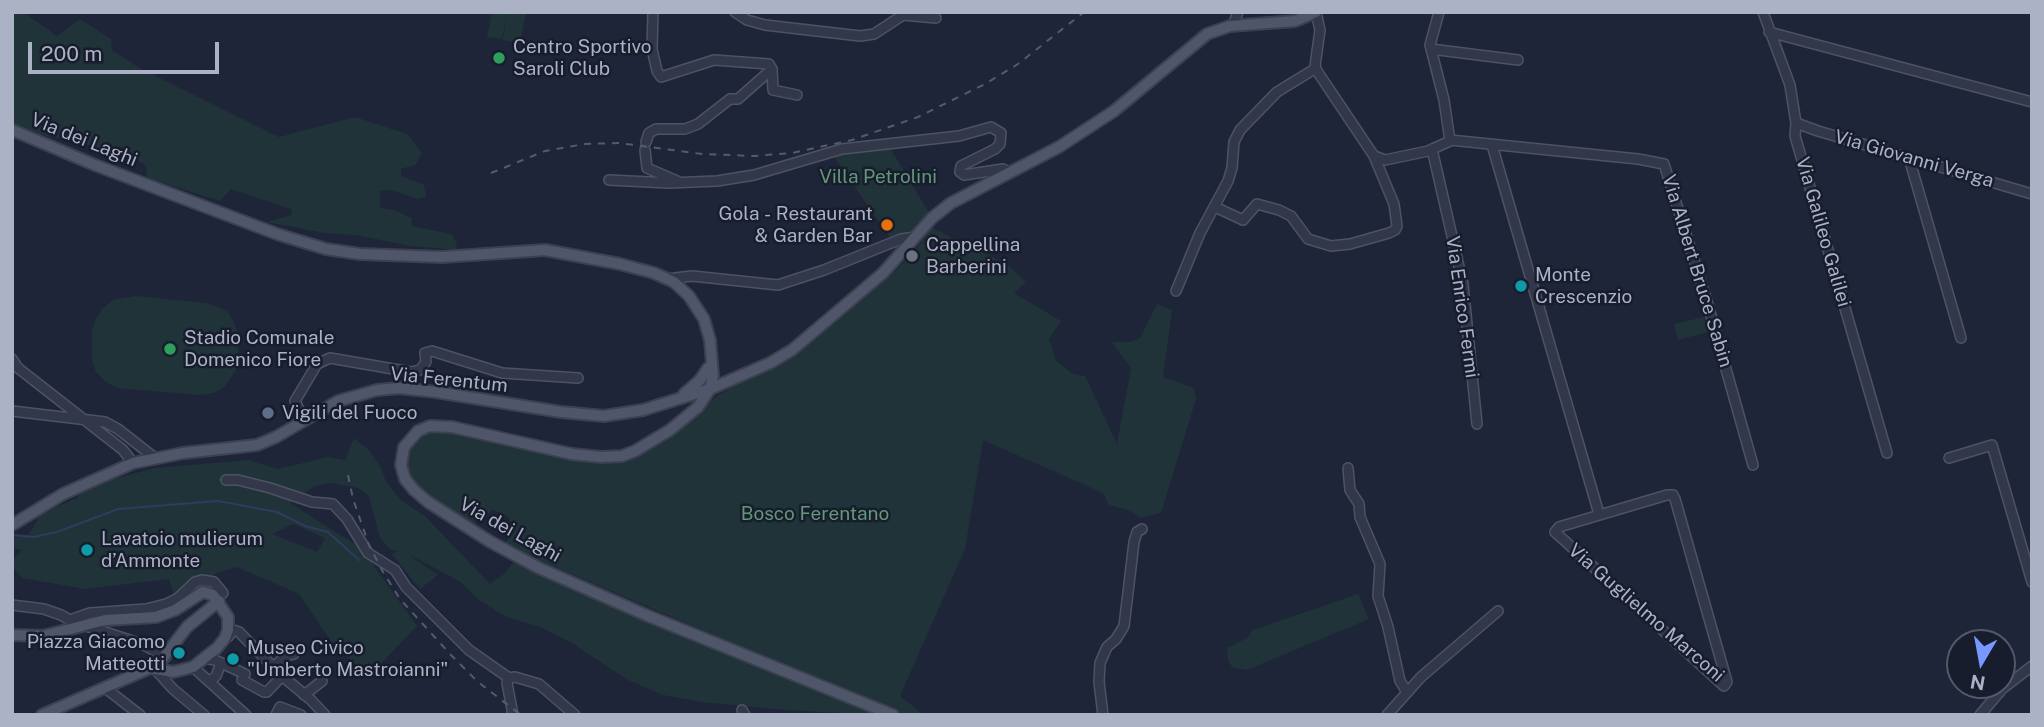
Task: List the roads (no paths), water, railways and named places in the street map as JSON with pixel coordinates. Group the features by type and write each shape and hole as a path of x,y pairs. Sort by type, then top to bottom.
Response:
{"main road":[{"path":"698,407 741,375 792,350 883,273 932,218 951,202 1059,147 1114,111 1204,37 1221,28 1288,22 1316,12"},
{"name":"Via dei Laghi","path":"12,130 277,234 331,250 359,254 442,257 545,250 620,264 667,279 682,289 698,307 708,330 713,374 710,389 698,407 663,435 632,452 598,457 452,427 433,426 420,430 407,442 402,453 401,465 409,485 422,498 481,537 531,564 646,615 893,715"},
{"path":"678,399 695,385 710,359 723,371 741,375"},
{"name":"Via dei Laghi","path":"663,435 698,393 710,359"},
{"name":"Via Ferentum","path":"13,522 63,494 133,463 257,445 276,438 343,399 389,388 436,392 593,416 627,414 710,389 741,375"},
{"path":"664,403 674,405 679,416"},
{"path":"12,635 43,636 75,624 156,617 175,610 203,592 221,597 228,617 228,630 212,660 173,672 150,668 42,715"},
{"path":"155,669 187,627 221,597"}],"street":[{"path":"653,12 652,49 661,77 698,64 720,60 769,64 772,69 773,90 797,95"},
{"path":"735,12 762,25 863,36 876,33 903,15 936,18"},
{"path":"1233,26 1238,12"},
{"path":"1214,207 1242,220 1256,204 1279,210 1291,216 1308,239 1331,246 1350,244 1390,233 1397,226 1394,204 1373,155 1316,68 1321,30 1316,12"},
{"path":"1373,155 1377,159 1385,160 1432,149 1450,140 1444,100 1431,49 1439,12"},
{"name":"Via Galileo Galilei","path":"1763,12 1790,85 1796,123 1795,136 1887,453"},
{"path":"1769,32 2032,102"},
{"path":"1431,49 1518,60"},
{"path":"1176,291 1200,233 1230,175 1234,142 1240,130 1277,92 1316,68"},
{"path":"683,183 647,168 645,146 649,133 656,129 685,129 698,124 730,99 738,99 772,69"},
{"name":"Via Giovanni Verga","path":"1796,123 2032,194"},
{"path":"609,180 683,183 744,177 852,147 934,139 991,127 1001,133 1000,144 961,166 960,172 966,175 1003,169 1011,173"},
{"name":"Via Albert Bruce Sabin","path":"1450,140 1658,161 1665,165 1753,465"},
{"path":"1492,145 1599,514"},
{"name":"Via Enrico Fermi","path":"1432,149 1463,284 1477,424"},
{"path":"1909,158 1961,338"},
{"path":"667,279 692,276 778,285 901,239 916,237"},
{"path":"304,420 295,401 317,364 330,358 411,372 420,370 426,362 425,353 432,351 502,373 578,378"},
{"path":"12,359 18,368 122,450 133,463"},
{"path":"12,411 111,424 156,458"},
{"path":"1949,458 1992,445 2032,582"},
{"path":"1348,468 1350,490 1359,503 1360,517 1380,564 1378,596 1400,681 1407,692"},
{"path":"226,480 238,480 312,502 333,505 347,519 368,553 395,570 409,591 470,650 509,678 517,677 536,682 575,715"},
{"name":"Via Guglielmo Marconi","path":"1667,495 1674,497 1726,685 1721,684 1555,532 1558,527 1599,514 1667,495"},
{"path":"1103,715 1100,663 1107,647 1124,626 1134,542 1137,532 1142,529"},
{"path":"12,605 44,609 75,624 142,644 166,657"},
{"path":"1387,715 1407,692 1499,611"},
{"path":"212,660 235,630 325,715"},
{"path":"273,667 286,656 294,654"},
{"path":"212,660 245,674 242,680 265,692 282,676"},
{"path":"211,681 216,676 212,660"},
{"path":"1980,715 2002,689 2032,666"},
{"path":"193,667 246,715"},
{"path":"155,669 173,689 204,715"},
{"path":"509,678 513,715"},
{"path":"304,695 322,681"},
{"path":"104,687 137,714"},
{"path":"278,711 301,715"}],"waterway":[{"path":"12,535 34,537 57,532 118,509 218,501 277,512 305,526 328,532 359,560"}],"railway":[{"path":"491,173 545,151 585,144 619,143 702,154 754,156 792,153 852,140 918,117 985,84 1018,64 1084,12"},
{"path":"348,475 353,499 369,545 400,599 478,682 521,715"}],"place":[{"name":"Centro Sportivo Saroli Club","path":"499,58"},
{"name":"Gola - Restaurant & Garden Bar","path":"887,225"},
{"name":"Cappellina Barberini","path":"912,256"},
{"name":"Monte Crescenzio","path":"1521,286"},
{"name":"Stadio Comunale Domenico Fiore","path":"170,349"},
{"name":"Vigili del Fuoco","path":"268,413"},
{"name":"Lavatoio mulierum d’Ammonte","path":"87,550"},
{"name":"Piazza Giacomo Matteotti","path":"179,653"},
{"name":"Museo Civico \"Umberto Mastroianni\"","path":"233,659"}],"park label":[{"name":"Villa Petrolini","path":"878,177"},
{"name":"Bosco Ferentano","path":"815,514"}]}
